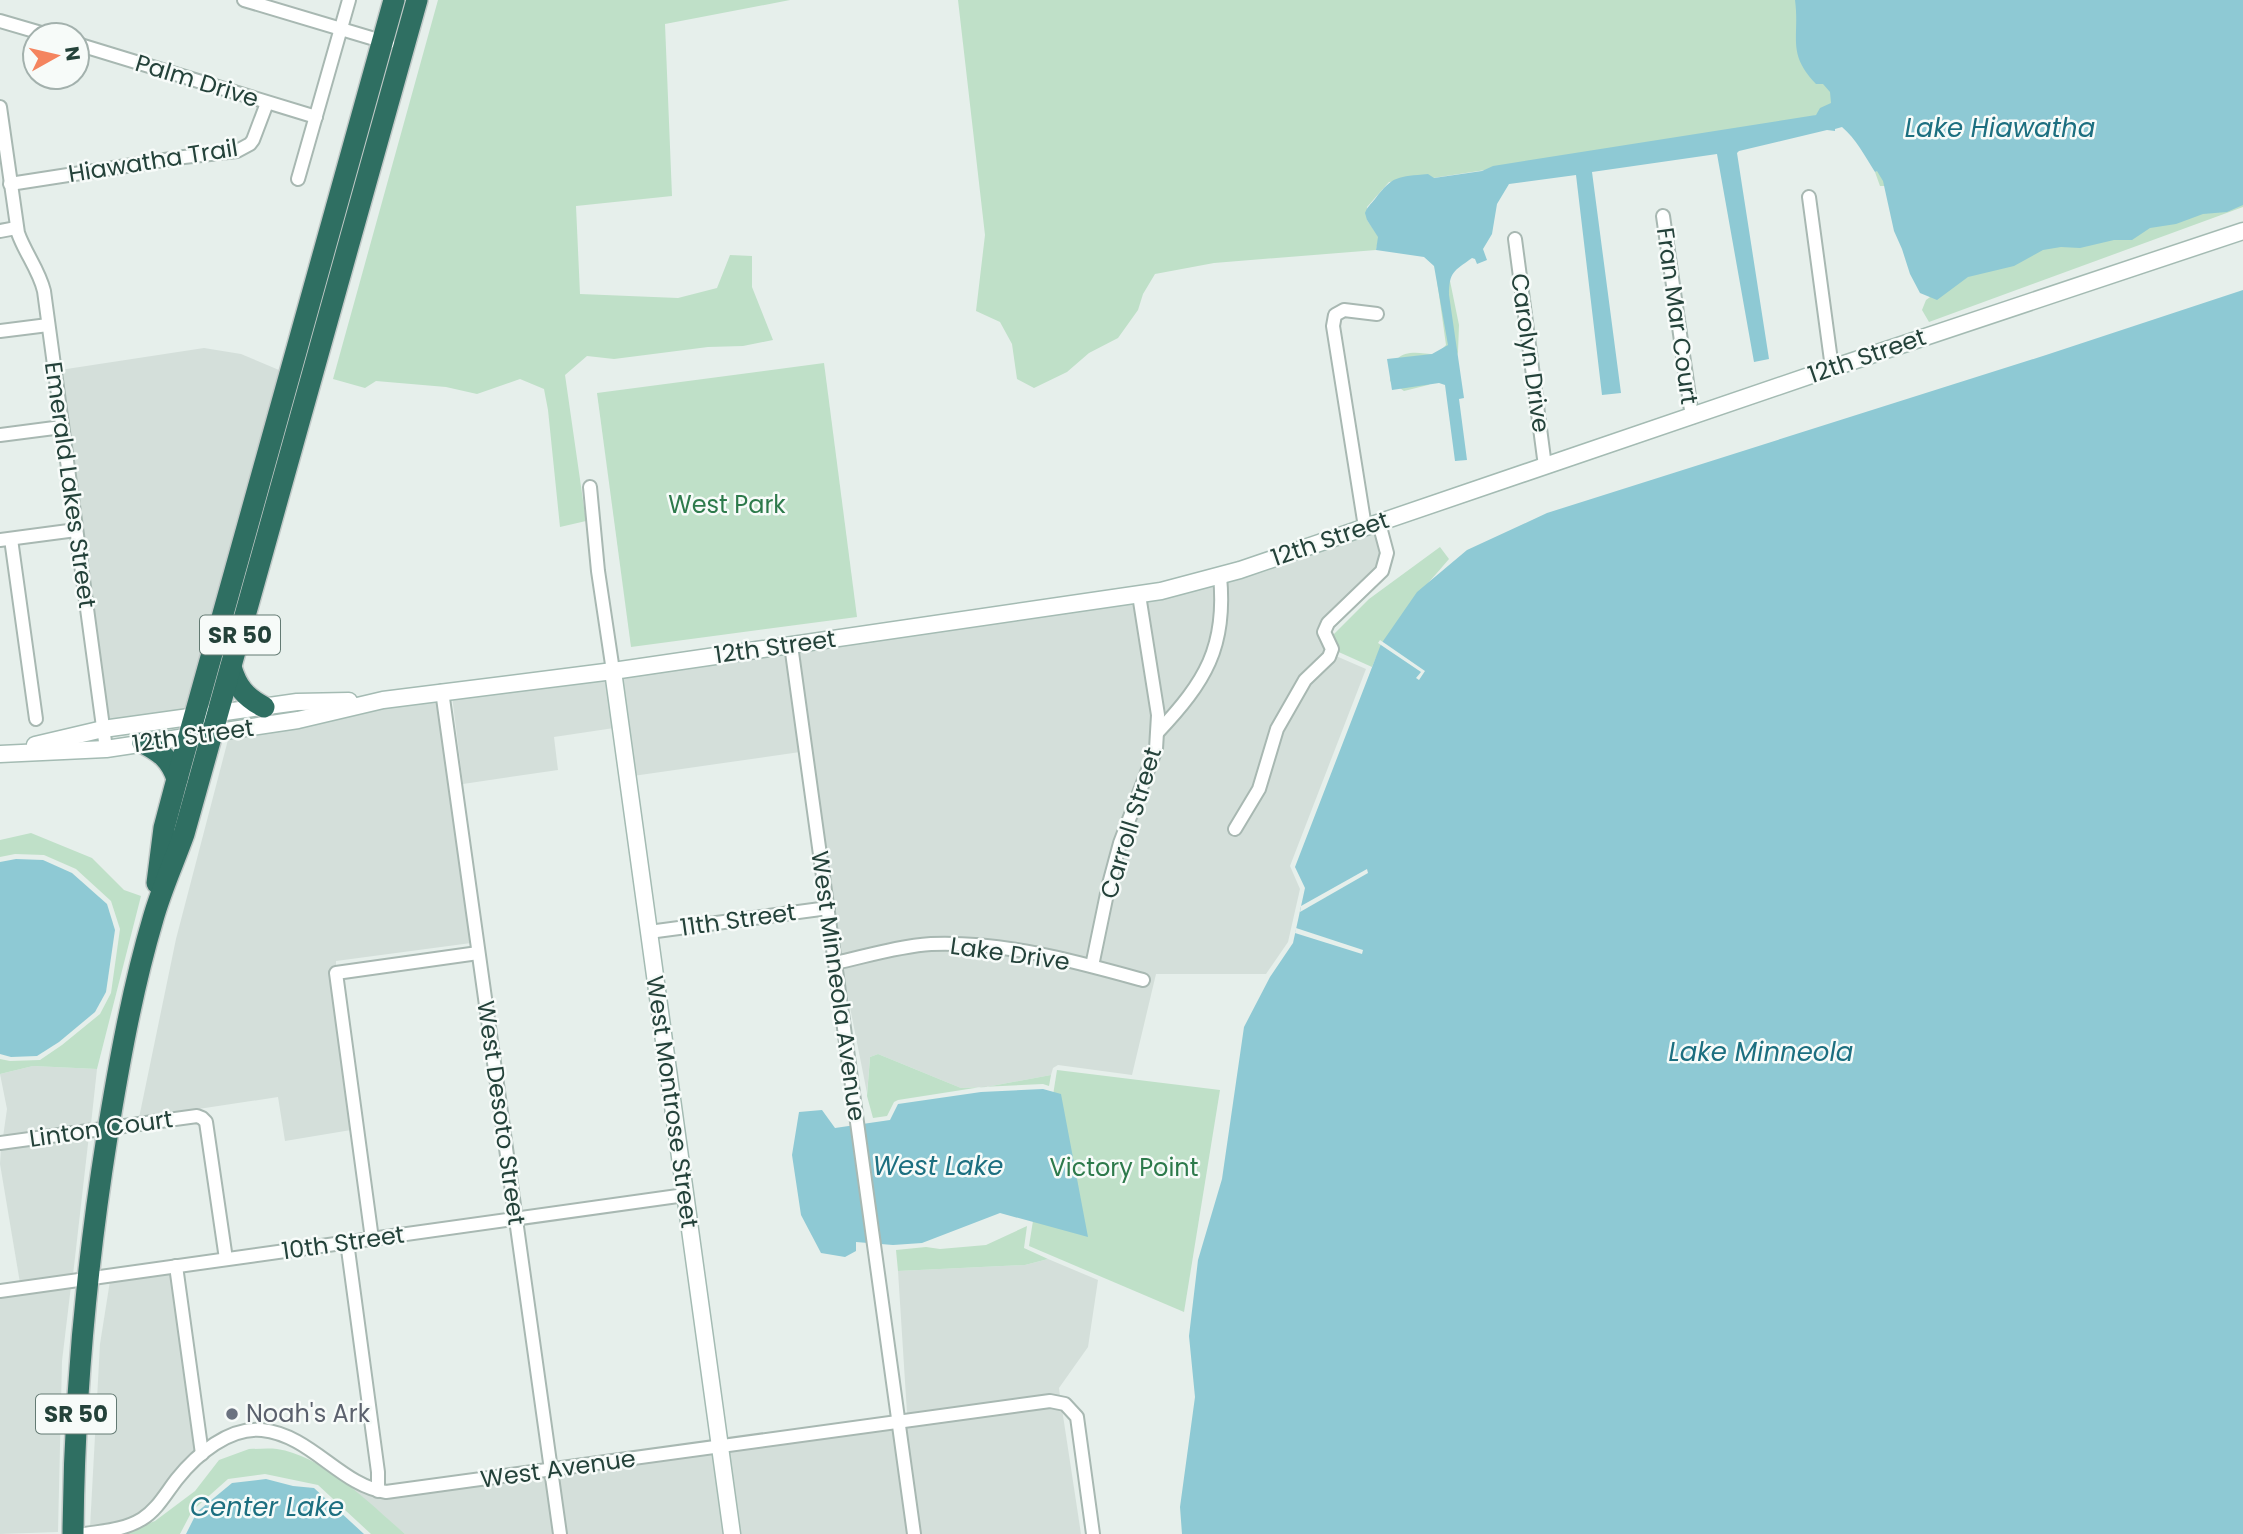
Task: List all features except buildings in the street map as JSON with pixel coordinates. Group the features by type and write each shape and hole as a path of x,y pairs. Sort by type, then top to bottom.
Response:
{"highway":[{"name":"SR 50","path":"72,1534 76,1415 97,1202 128,1019 153,916 164,828 394,0"},
{"name":"SR 50","path":"153,916 184,834 417,0"},
{"path":"231,667 242,693 264,707"},
{"path":"143,743 158,750 168,759 177,779"}],"main road":[{"name":"12th Street","path":"0,753 106,749 143,743 192,727 215,723 298,720 383,700 442,691 612,671 1139,596 1220,576 2243,231"},
{"name":"West Montrose Street","path":"612,671 732,1534"},
{"name":"12th Street","path":"215,723 264,707 297,702 383,700"},
{"name":"12th Street","path":"0,753 103,729 192,727"}],"street":[{"path":"244,0 404,47"},
{"path":"299,179 349,0"},
{"path":"0,21 21,27"},
{"name":"Palm Drive","path":"91,48 316,117"},
{"name":"Hiawatha Trail","path":"10,184 237,151 253,140 267,103"},
{"name":"Emerald Lakes Street","path":"0,107 16,228 42,282 106,749"},
{"path":"1809,197 1832,368"},
{"name":"Fran Mar Court","path":"1663,216 1692,417"},
{"path":"0,231 16,228"},
{"name":"Carolyn Drive","path":"1515,239 1545,466"},
{"path":"1235,829 1258,789 1277,729 1305,680 1329,657 1332,649 1324,632 1328,623 1382,571 1387,553 1372,525 1333,326 1335,316 1344,310 1377,314"},
{"path":"0,331 48,325"},
{"path":"0,435 62,427"},
{"path":"590,487 612,671"},
{"path":"36,719 6,539 76,530"},
{"path":"1158,732 1194,691 1214,650 1222,618 1220,576"},
{"name":"Carroll Street","path":"1092,966 1121,843 1151,764 1158,732 1158,715 1139,596"},
{"name":"West Minneola Avenue","path":"791,645 914,1534"},
{"name":"West Desoto Street","path":"442,691 560,1534"},
{"path":"297,702 298,720"},
{"name":"11th Street","path":"649,932 828,908"},
{"name":"Lake Drive","path":"835,963 907,947 957,944 1031,952 1143,980"},
{"path":"372,1238 336,973 478,953"},
{"name":"Linton Court","path":"0,1143 197,1116 202,1118 206,1122 226,1259"},
{"name":"10th Street","path":"0,1291 685,1195"},
{"path":"85,1534 116,1530 141,1520 163,1499 185,1469 202,1454 226,1437 251,1430 275,1432 307,1447 351,1477 378,1491 378,1472 347,1242"},
{"path":"176,1266 202,1454"},
{"name":"West Avenue","path":"378,1491 402,1491 1050,1401 1065,1404 1077,1417 1093,1534"}],"shaded area":[{"path":"204,348 241,354 279,370 188,712 108,723 60,370"},
{"path":"1372,532 1376,533 1381,554 1377,569 1318,634 1326,649 1324,655 1299,678 1272,727 1253,788 1227,831 1238,835 1264,792 1283,731 1310,683 1336,656 1366,669 1290,866 1300,889 1288,942 1266,974 1156,974 1132,1075 1058,1065 1053,1068 1051,1075 986,1087 961,1088 878,1054 870,1057 867,1093 842,967 908,952 957,949 1030,958 1147,986 1150,976 1099,963 1126,844 1157,765 1164,734 1198,694 1220,651 1228,619 1226,579"},
{"path":"1215,583 1216,618 1209,648 1188,688 1164,717 1145,600"},
{"path":"1133,602 1152,716 1150,748 1115,842 1087,960 988,940 841,957 798,650"},
{"path":"786,651 800,752 633,776 619,675"},
{"path":"607,677 614,728 554,737 558,770 463,784 452,696"},
{"path":"437,697 471,943 336,961 336,967 329,969 351,1130 285,1141 278,1097 139,1118 176,939 229,736"},
{"path":"33,1066 97,1069 91,1124 3,1137 7,1109 0,1074"},
{"path":"89,1135 73,1275 20,1283 0,1164 1,1148"},
{"path":"1048,1259 1098,1280 1088,1347 1059,1388 1060,1396 903,1415 907,1413 898,1271 1025,1265"},
{"path":"171,1273 196,1453 146,1510 125,1522 90,1528 100,1344 110,1281"},
{"path":"71,1286 62,1361 58,1532 0,1534 0,1297"},
{"path":"1050,1406 1062,1409 1081,1534 920,1534 905,1426"},
{"path":"893,1427 908,1534 739,1534 726,1451"},
{"path":"714,1453 726,1534 566,1534 558,1474"},
{"path":"546,1476 554,1534 405,1534 345,1484 351,1483 373,1496 387,1497"}],"green space":[{"path":"438,0 790,0 665,24 672,196 576,206 580,294 678,298 717,288 730,255 752,256 752,287 773,340 743,346 708,347 614,359 587,356 565,375 586,521 560,527 544,389 520,379 477,394 446,387 376,381 365,388 333,379"},
{"path":"958,0 1829,0 1839,91 1830,110 1797,122 1433,178 1389,182 1367,207 1367,220 1379,237 1376,250 1214,263 1155,274 1143,294 1138,310 1118,338 1089,353 1067,372 1034,388 1017,379 1012,344 1000,322 976,311 985,235"},
{"path":"1881,165 2243,192 2243,207 1929,322 1922,310 1926,300 1937,292 1893,186 1880,186 1875,172"},
{"path":"1435,266 1449,276 1459,325 1458,352 1450,373 1428,385 1404,391 1390,381 1394,363 1404,354 1436,355 1446,345"},
{"name":"West Park","path":"824,363 857,617 631,647 597,393"},
{"path":"1440,547 1449,559 1396,623 1372,667 1332,649 1327,641 1369,599"},
{"path":"31,833 92,858 124,890 141,896 97,1069 33,1066 0,1074 0,1059 40,1060 100,1014 111,993 120,929 111,901 76,869 44,855 15,854 0,857 0,840"},
{"path":"878,1054 961,1088 979,1087 898,1100 894,1102 887,1116 873,1118 867,1096 870,1057"},
{"name":"Victory Point","path":"1057,1070 1220,1090 1184,1312 1029,1246"},
{"path":"1051,1075 1049,1086 988,1087"},
{"path":"1027,1226 1024,1248 1048,1259 1025,1265 898,1271 896,1250 986,1245"},
{"path":"249,1449 277,1449 312,1461 346,1483 405,1534 371,1534 318,1485 265,1474 228,1479 192,1511 180,1534 120,1534 155,1521 195,1491 219,1460"}],"water":[{"name":"Lake Hiawatha","path":"1795,0 2243,0 2243,205 2227,212 2203,214 2176,224 2150,228 2132,240 2114,240 2080,248 2043,250 2014,266 1968,277 1937,300 1920,293 1894,231 1883,181 1842,127 1835,131 1827,130 1739,151 1737,153 1769,359 1754,362 1717,154 1592,172 1621,393 1602,395 1576,175 1509,184 1497,204 1492,234 1483,249 1487,260 1477,264 1472,258 1457,269 1450,281 1449,295 1464,398 1459,399 1467,460 1455,461 1445,385 1439,383 1392,390 1387,359 1432,354 1448,345 1434,266 1424,257 1376,250 1378,237 1367,220 1365,213 1368,207 1387,185 1403,177 1428,174 1434,178 1482,171 1493,166 1816,115 1820,108 1831,103 1830,92 1823,84 1816,84 1797,54"},
{"name":"Lake Minneola","path":"2243,290 2243,1534 1182,1534 1180,1507 1195,1397 1189,1336 1198,1260 1222,1179 1244,1027 1270,977 1293,943 1305,888 1295,867 1381,644 1417,592 1467,550 1547,513"},
{"path":"16,859 43,860 72,873 107,904 115,930 106,992 95,1012 59,1042 37,1056 11,1057 0,1054 0,862"},
{"name":"West Lake","path":"1043,1089 1061,1094 1088,1237 1000,1213 922,1243 893,1245 856,1242 856,1251 845,1257 821,1253 801,1215 792,1155 799,1112 822,1110 835,1128 890,1120 898,1104 981,1092"},
{"name":"Center Lake","path":"266,1479 314,1488 364,1534 186,1534 197,1512 232,1483"}],"pier":[{"path":"1380,640 1425,671 1419,680 1416,678 1421,672 1378,643"},
{"path":"1367,869 1368,873 1300,912 1301,906"},
{"path":"1296,928 1363,950 1362,954 1295,933"}],"place":[{"name":"Noah's Ark","path":"232,1414"}]}
